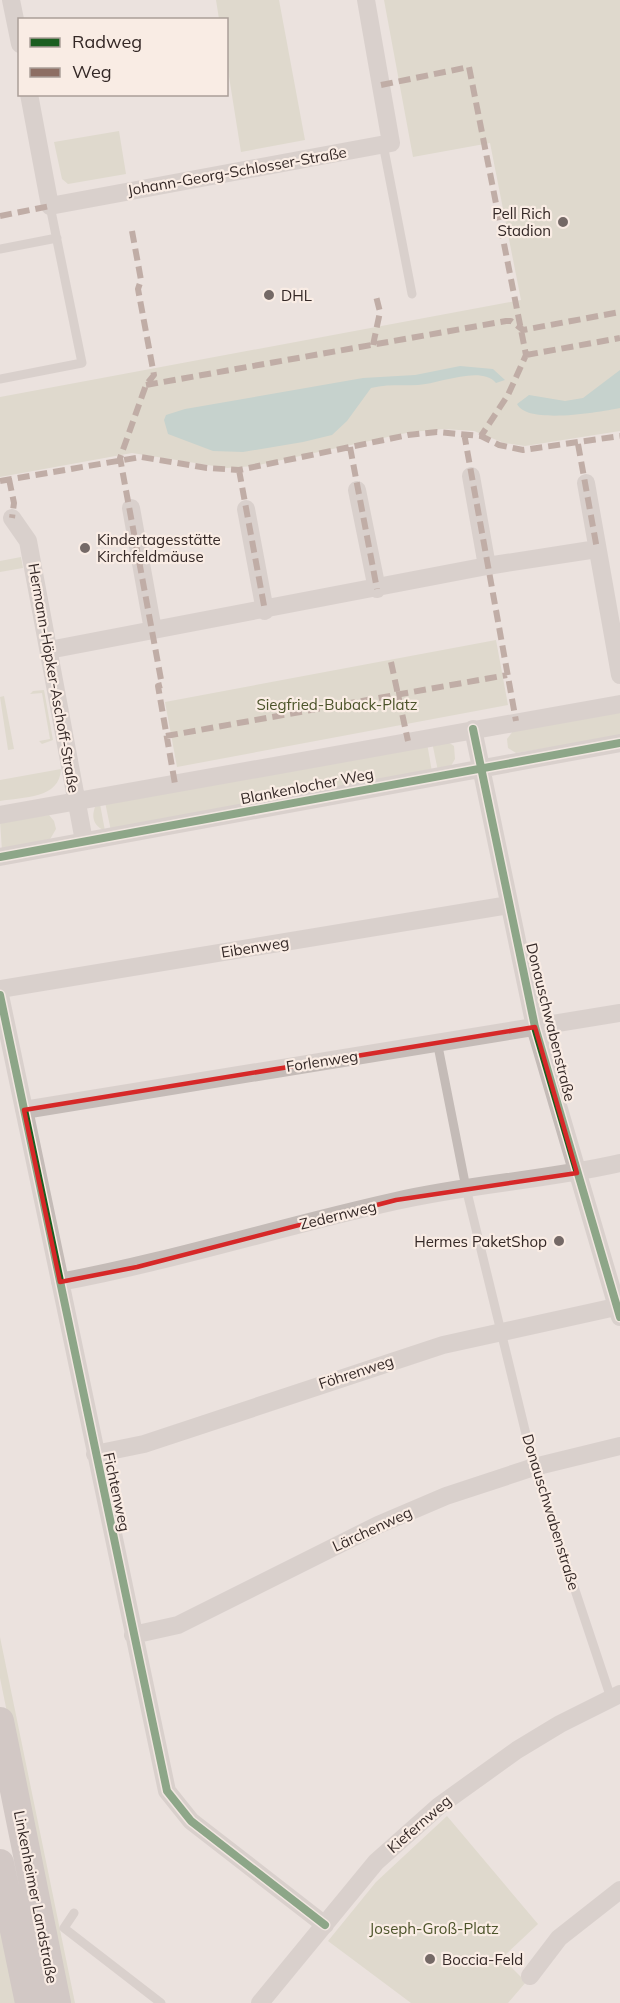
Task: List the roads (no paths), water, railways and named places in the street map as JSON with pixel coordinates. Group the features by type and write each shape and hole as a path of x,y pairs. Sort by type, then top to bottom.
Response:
{"main road":[{"name":"Linkenheimer Landstraße","path":"0,1721 57,2003"},
{"name":"Linkenheimer Landstraße","path":"0,1863 29,2003"}],"street":[{"path":"11,0 18,34"},
{"path":"366,0 391,143 383,144"},
{"path":"29,96 50,206"},
{"name":"Johann-Georg-Schlosser-Straße","path":"50,206 383,144"},
{"path":"471,476 486,566"},
{"path":"586,483 620,675"},
{"path":"357,490 377,589"},
{"path":"130,508 153,630"},
{"path":"246,510 265,610"},
{"name":"Hermann-Höpker-Aschoff-Straße","path":"12,518 28,541 84,841"},
{"path":"49,650 377,589 486,566 597,549"},
{"name":"Blankenlocher Weg","path":"0,816 76,800 620,704"},
{"name":"Donauschwabenstraße","path":"473,729 535,1027 619,1310"},
{"name":"Blankenlocher Weg","path":"0,857 620,743"},
{"name":"Eibenweg","path":"0,989 509,905"},
{"name":"Fichtenweg","path":"0,995 167,1791 177,1807 191,1821 325,1925"},
{"name":"Forlenweg","path":"24,1110 620,1013"},
{"name":"Zedernweg","path":"60,1282 137,1268 396,1200 577,1173 620,1163"},
{"name":"Föhrenweg","path":"95,1454 144,1444 393,1360 500,1332 619,1310"},
{"name":"Lärchenweg","path":"133,1635 178,1625 378,1525 446,1496 534,1467 620,1446"},
{"name":"Kiefernweg","path":"260,2003 376,1862 439,1806 518,1750 615,1696"},
{"path":"530,1976 559,1938 620,1890"}],"lane":[{"path":"383,144 412,294"},
{"path":"0,379 82,363 50,206"},
{"path":"0,249 57,238"},
{"name":"Donauschwabenstraße","path":"437,1041 466,1188 534,1467 615,1696"},
{"path":"74,1913 64,1928 161,2003"}],"water":[{"path":"460,366 493,369 505,380 496,383 489,378 470,375 427,384 371,388 347,421 332,435 243,452 213,451 168,434 164,420 166,415 185,409 363,378 415,375"},
{"path":"620,370 620,408 549,416 523,410 517,404 529,395 565,401 583,398"}],"place":[{"name":"Pell Rich Stadion","path":"563,222"},
{"name":"DHL","path":"269,295"},
{"name":"Kindertagesstätte Kirchfeldmäuse","path":"85,548"},
{"name":"Hermes PaketShop","path":"559,1241"},
{"name":"Boccia-Feld","path":"430,1959"}],"park label":[{"name":"Siegfried-Buback-Platz","path":"337,704"},
{"name":"Joseph-Groß-Platz","path":"434,1928"}]}
